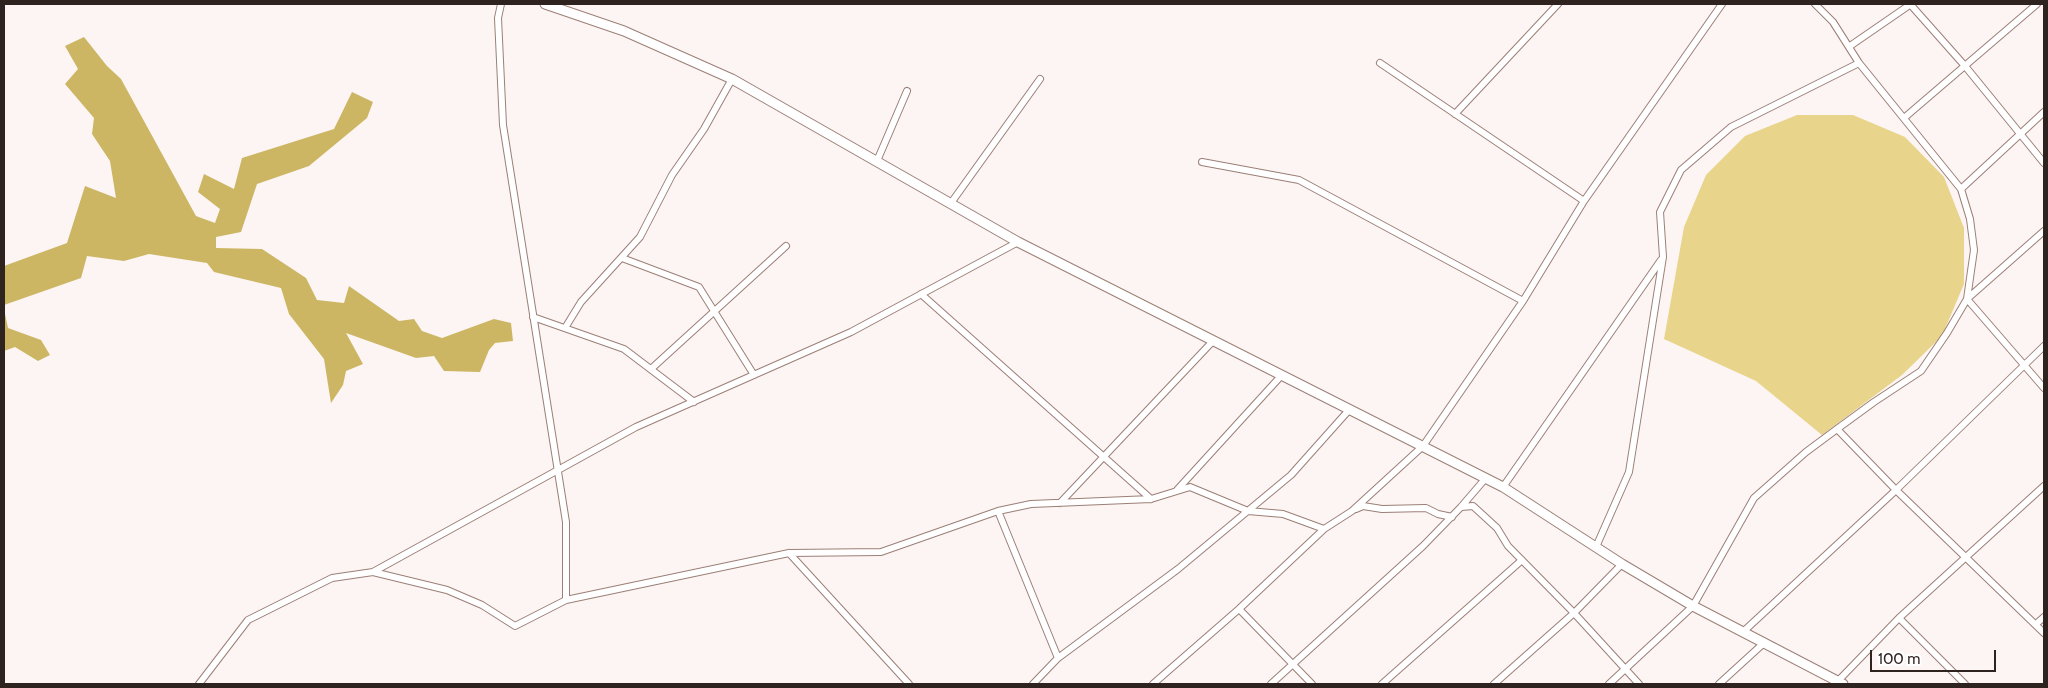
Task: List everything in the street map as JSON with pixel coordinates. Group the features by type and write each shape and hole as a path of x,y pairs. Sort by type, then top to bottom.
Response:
{"street":[{"path":"502,4 498,18 503,124 566,522 566,600"},
{"path":"545,4 624,31 732,79 1018,242 1503,487 1622,564 1693,606 1765,642 1839,683 1899,618 2044,486"},
{"path":"1455,114 1558,4"},
{"path":"1153,684 1239,609 1324,529 1352,510 1423,446 1523,301 1584,201 1722,4"},
{"path":"1814,4 1833,22 1860,63 1961,189 1970,219 1974,250 1967,299 2044,388"},
{"path":"1850,46 1910,4 1965,66 2044,163"},
{"path":"1904,118 2037,4"},
{"path":"1380,63 1584,201"},
{"path":"1596,547 1629,472 1663,257 1660,212 1682,170 1731,127 1860,63"},
{"path":"951,204 1040,78"},
{"path":"564,328 580,302 640,237 672,175 704,130 732,79"},
{"path":"877,162 907,91"},
{"path":"1961,189 2044,112"},
{"path":"1202,162 1299,180 1523,301"},
{"path":"1609,684 1693,606 1754,498 1806,452 1874,402 1921,371 1967,299 2044,232"},
{"path":"199,684 248,620 332,578 373,572 636,428 851,332 1018,242"},
{"path":"651,369 786,246"},
{"path":"1503,487 1663,257"},
{"path":"622,258 699,287 754,375"},
{"path":"921,294 1150,499"},
{"path":"533,316 624,349 694,402"},
{"path":"1060,503 1213,341"},
{"path":"1744,631 1896,490 2044,346"},
{"path":"1176,491 1281,376"},
{"path":"1034,684 1058,658 1178,569 1291,475 1349,410"},
{"path":"1837,429 1896,490 2044,633"},
{"path":"1271,684 1452,517 1485,479"},
{"path":"373,572 447,590 482,605 515,626 566,600 789,553 881,552 998,511 1031,504 1150,499 1190,487 1248,511 1284,514 1324,529"},
{"path":"1352,510 1363,506 1382,509 1426,508 1438,514 1452,517"},
{"path":"1461,507 1473,506 1496,528 1508,546 1574,613 1639,684"},
{"path":"998,511 1058,658"},
{"path":"789,553 909,684"},
{"path":"1382,684 1522,560"},
{"path":"1494,684 1574,613 1622,564"},
{"path":"1239,609 1312,684"},
{"path":"2036,624 2044,617"},
{"path":"1899,618 1965,684"},
{"path":"1719,684 1765,642"}],"shaded area":[{"path":"84,37 107,66 121,79 196,216 215,223 220,209 198,192 204,174 234,189 242,158 334,129 352,92 373,102 367,118 309,166 257,184 241,232 216,237 216,248 262,249 306,278 317,300 344,303 349,286 399,321 414,319 422,331 442,338 494,319 511,323 513,341 495,343 489,350 480,372 444,371 434,356 416,358 346,333 363,364 346,371 343,385 331,403 324,359 289,314 281,288 214,272 207,263 149,254 124,261 87,256 81,278 4,305 4,266 67,243 85,186 116,198 110,161 92,134 94,118 65,84 78,69 65,46"},
{"path":"1797,115 1853,115 1905,137 1944,177 1964,228 1964,284 1942,336 1902,375 1822,435 1756,381 1664,339 1684,227 1706,175 1745,136"},
{"path":"4,309 8,328 41,340 50,355 38,361 15,347 4,351"}]}
